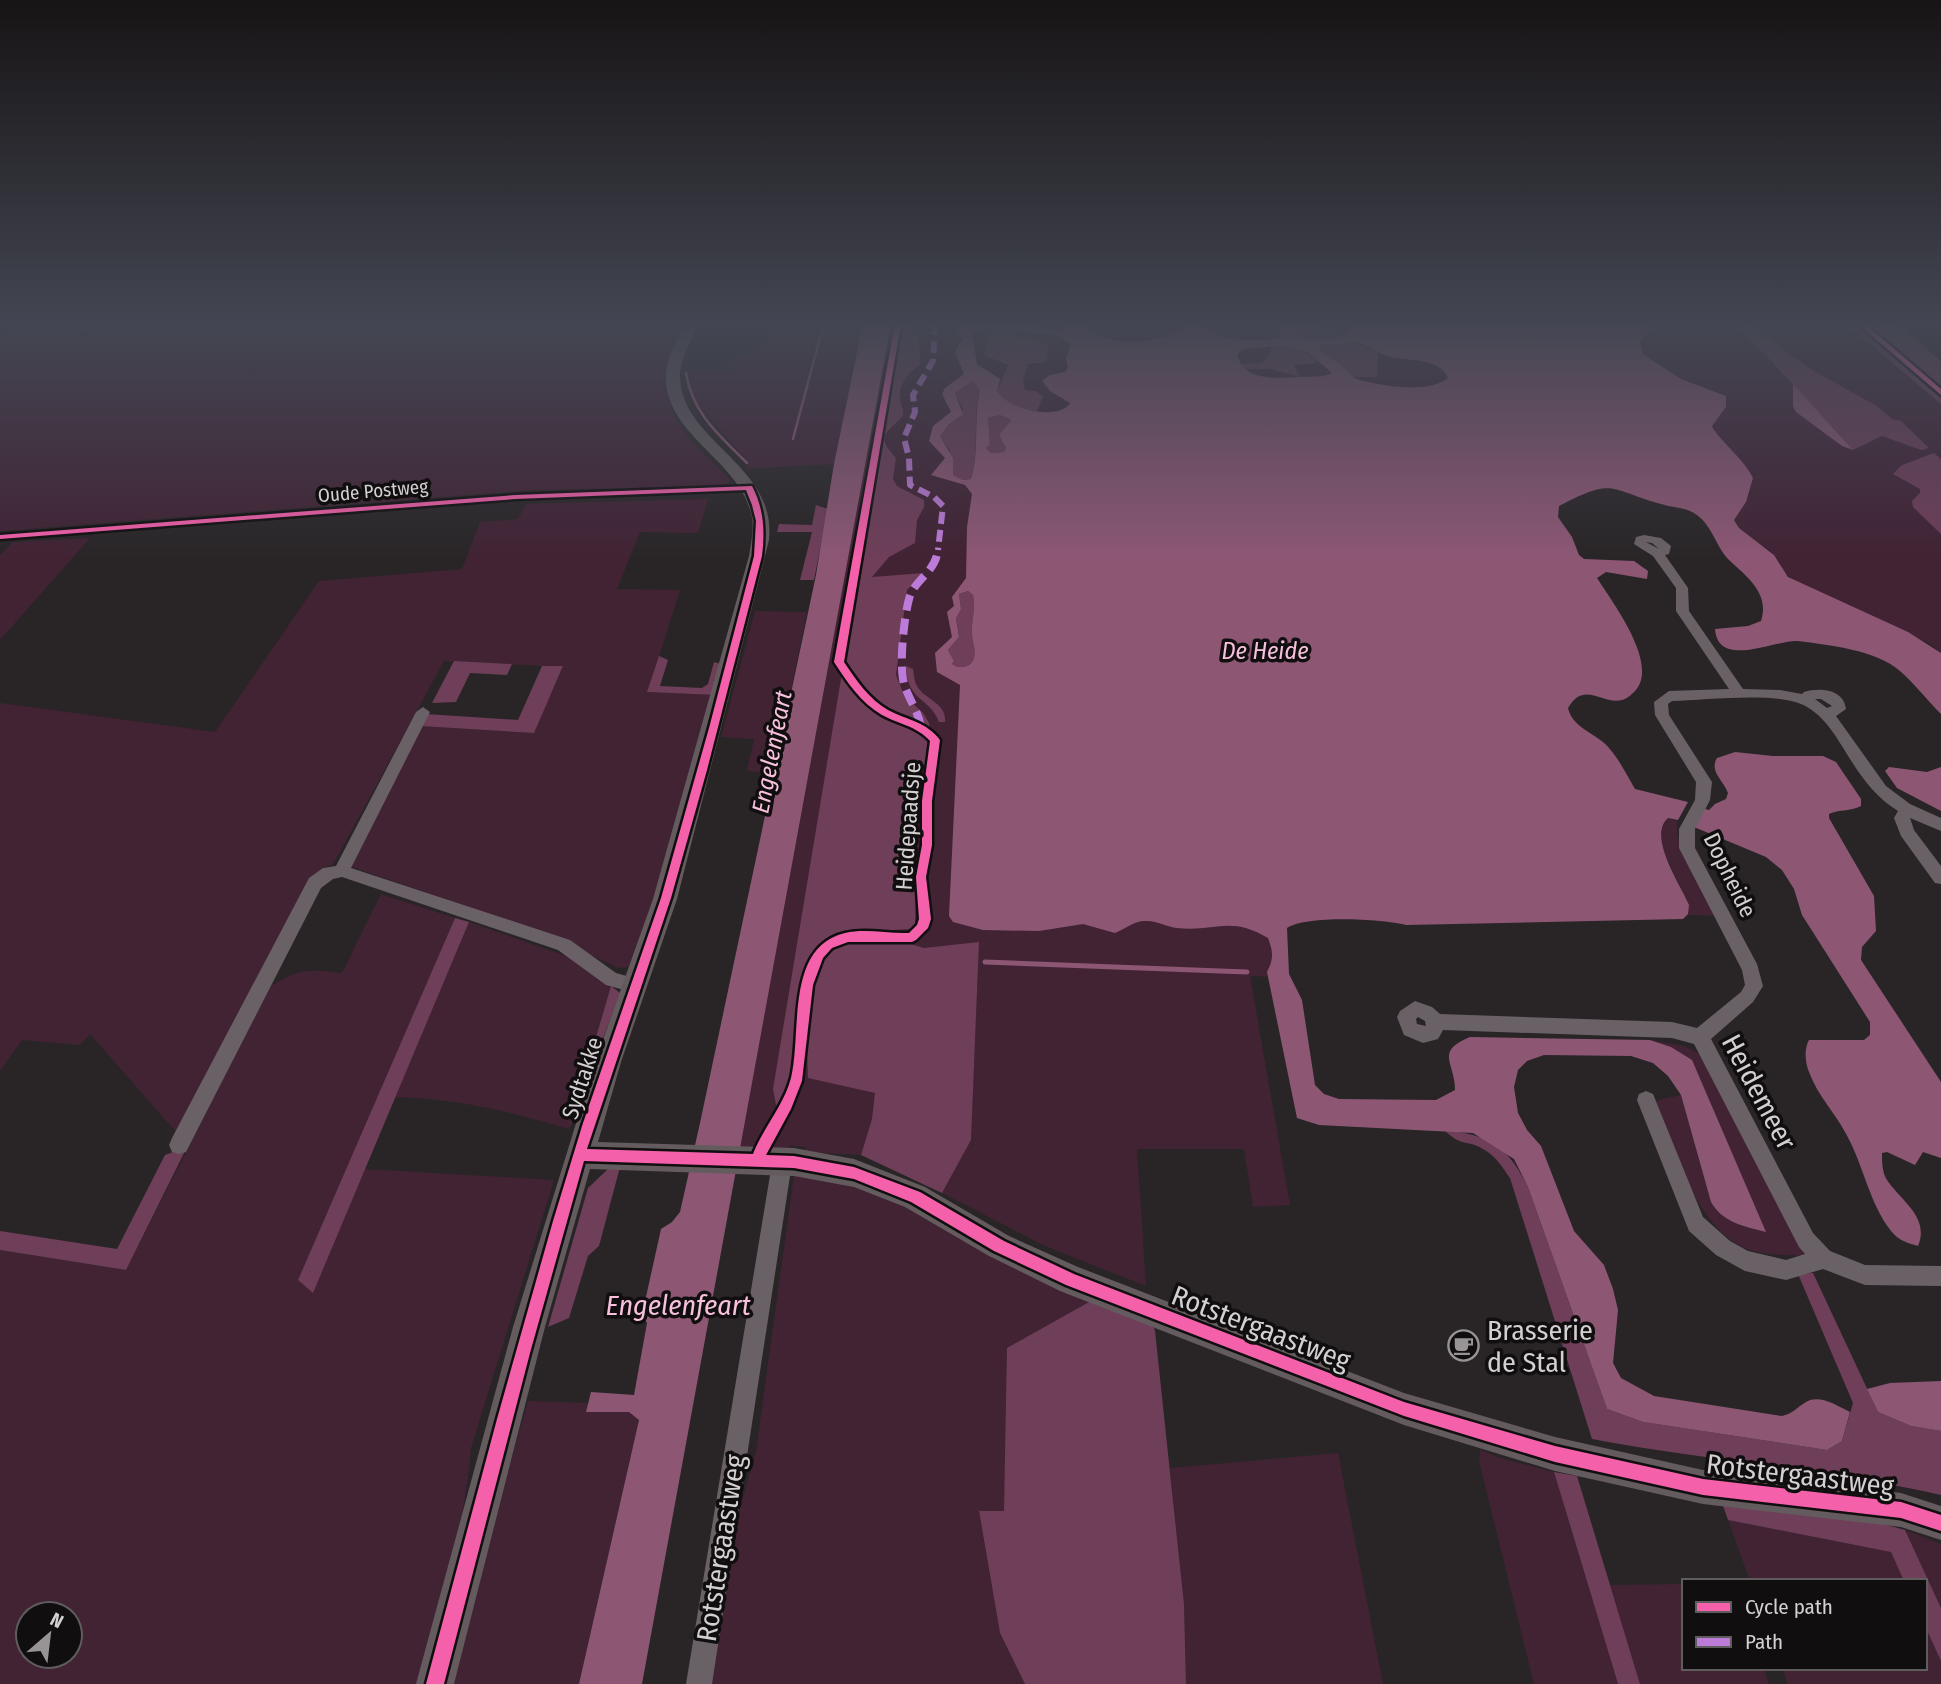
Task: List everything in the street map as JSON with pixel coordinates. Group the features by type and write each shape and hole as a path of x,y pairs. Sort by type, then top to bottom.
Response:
{"street":[{"name":"Sydtakke","path":"435,1684 529,1327 579,1155 666,899 758,556 760,516 749,488 736,469 687,417 679,402"},
{"name":"Oude Postweg","path":"0,537 515,497 749,488"},
{"path":"1657,553 1682,588 1683,611 1740,695"},
{"name":"Dopheide","path":"1700,1037 1747,997 1754,986 1751,969 1687,848 1685,829 1706,793 1704,782 1662,715 1661,702 1669,696 1740,695 1793,696 1807,701 1826,714 1885,795 1941,825"},
{"path":"342,872 346,857 423,712"},
{"path":"1907,809 1902,818 1907,832 1941,878"},
{"path":"179,1145 315,883 329,873 342,872 564,945 612,980 635,985"},
{"name":"Heidemeer","path":"1435,1022 1672,1030 1700,1037 1806,1240 1824,1259 1865,1275 1941,1276"},
{"path":"1646,1100 1696,1224 1723,1248 1745,1261 1786,1270 1824,1259"},
{"name":"Rotstergaastweg","path":"579,1155 748,1160 825,1166 889,1185 999,1246 1072,1280 1404,1409 1555,1454 1703,1487 1901,1510 1941,1523"},
{"name":"Rotstergaastweg","path":"699,1684 782,1163"}],"shaded area":[{"path":"0,402 670,402 674,414 690,439 731,481 721,486 534,490 0,531"},
{"path":"695,402 847,402 834,464 746,469 749,463"},
{"name":"De Heide","path":"875,402 1532,402 1274,918 1276,977 1250,976 1290,1205 1253,1207 1244,1149 1137,1149 1146,1286 1045,1246 942,1193 971,1140 978,963 861,1155 805,1152 806,1147 790,1146 788,1150 767,1150 769,1145 758,1144 755,1149 740,1149 738,1143"},
{"path":"887,402 900,402 903,416 887,432 884,440 896,458 893,479 897,486 924,500 924,507 917,520 915,543 889,557 872,577 924,573 907,590 896,675 904,695 923,713 929,723 931,737 918,825 915,924 911,929 841,933 819,946 807,972 788,1090 777,1110 773,1089"},
{"path":"959,402 978,402 974,468 971,479 963,480 953,475 950,451 940,436 963,409"},
{"path":"1005,402 1041,402 1037,411"},
{"path":"1726,402 1938,402 1941,404 1941,653 1930,644 1800,585 1785,572 1771,552 1737,525 1734,520 1746,502 1753,478 1712,426 1726,407"},
{"path":"1809,402 1869,402 1892,419 1901,421 1929,448 1921,450 1882,436 1853,450"},
{"path":"1000,415 1011,420 999,435 1006,448 1004,452 991,453 986,448 990,445 988,418"},
{"path":"1934,453 1941,459 1941,534 1913,507 1912,501 1920,493 1920,489 1893,474 1902,465"},
{"path":"708,499 698,533 640,532 617,589 680,590 648,692 717,695 632,967 618,968 549,935 352,867 353,857 420,726 533,733 563,667 444,661 336,859 332,865 317,873 177,1133 90,1034 80,1045 22,1040 0,1071 0,703 215,732 319,581 462,569 480,522 518,519 526,504"},
{"path":"816,505 828,509 814,580 800,580 812,532 777,532 779,524 812,525"},
{"path":"90,538 0,640 0,555 13,542"},
{"path":"968,591 974,600 972,629 975,655 969,665 957,667 952,664 954,661 948,650 959,637 956,617 961,609 959,594"},
{"path":"755,611 807,612 774,773 747,771 754,739 721,737"},
{"path":"659,656 668,660 660,686 702,688 708,684 714,662 724,665 717,695 647,692"},
{"path":"454,661 512,664 507,675 470,673 456,702 432,703"},
{"path":"542,666 563,666 534,733 420,726 426,714 518,720"},
{"path":"906,666 913,669 915,682 921,691 943,710 945,722 939,722 910,686"},
{"path":"1668,818 1678,821 1677,831 1684,855 1718,916 1686,915 1686,903 1661,838 1662,827"},
{"path":"381,894 455,918 298,1280 340,1228 365,1169 554,1180 471,1448 457,1537 419,1684 0,1684 0,1250 126,1270 270,987 296,973 342,973"},
{"path":"455,918 469,922 313,1293 298,1280"},
{"path":"469,922 572,958 611,986 569,1129 483,1107 440,1100 395,1097"},
{"path":"864,940 904,942 924,948 979,942 971,1140 942,1193 861,1155 872,1119 875,1093 808,1078 808,1012 810,993 820,962 836,946"},
{"path":"611,986 620,993 569,1129"},
{"path":"1650,1040 1684,1046 1702,1055 1805,1256 1762,1253 1740,1246 1722,1232 1706,1214 1681,1168 1655,1101 1681,1095 1711,1202 1728,1219 1766,1232 1671,1047"},
{"path":"1444,1130 1485,1139 1504,1152 1520,1173 1528,1187 1607,1409 1643,1422 1827,1450 1842,1441 1853,1403 1798,1274 1813,1273 1878,1412 1911,1426 1941,1431 1941,1495 1811,1471 1592,1439 1510,1178 1488,1152 1456,1139"},
{"path":"187,1147 126,1270 0,1250 0,1231 117,1249 165,1155"},
{"path":"620,1167 599,1246 588,1256 569,1318 548,1327 588,1188 608,1169"},
{"path":"794,1175 854,1182 1098,1297 1004,1492 1004,1511 979,1512 1000,1633 1025,1684 711,1684 735,1527 756,1451"},
{"path":"1098,1297 1151,1318 1155,1331 1184,1604 1186,1684 1025,1684 1000,1633 979,1511 1004,1511 1007,1348"},
{"path":"528,1401 588,1403 587,1412 629,1412 639,1420 579,1684 448,1684"},
{"path":"1480,1450 1554,1472 1618,1684 1534,1684 1479,1461"},
{"path":"1338,1453 1383,1684 1186,1684 1184,1604 1170,1468"},
{"path":"1554,1472 1577,1476 1640,1684 1618,1684"},
{"path":"1721,1500 1860,1518 1905,1530 1941,1608 1941,1661 1927,1630 1927,1579 1903,1579 1891,1552 1728,1520"},
{"path":"1728,1520 1891,1551 1903,1579 1749,1579"},
{"path":"1905,1530 1941,1544 1941,1608"},
{"path":"1682,1584 1682,1670 1765,1670 1769,1684 1640,1684 1610,1585"},
{"path":"1927,1630 1941,1661 1941,1684 1788,1684 1783,1670 1927,1670"}],"water":[{"name":"Engelenfeart","path":"847,402 877,402 642,1684 579,1684 639,1420 629,1412 586,1412 591,1392 634,1395 647,1323 642,1315 661,1229 672,1222 680,1212 816,575"},
{"name":"De Heide","path":"946,402 958,402 963,414 948,425 940,436 953,458 953,475 963,480 971,479 974,468 978,402 1009,402 1022,408 1045,412 1064,408 1070,403 1068,402 1726,402 1726,407 1712,426 1753,478 1746,502 1734,520 1739,528 1774,555 1788,577 1908,632 1941,653 1941,714 1900,671 1865,653 1798,641 1750,650 1726,648 1719,641 1715,629 1748,626 1761,621 1762,602 1755,586 1728,559 1702,520 1689,510 1620,490 1591,491 1559,506 1558,517 1572,537 1579,555 1584,559 1634,561 1648,571 1647,579 1606,572 1597,578 1631,633 1642,665 1641,679 1635,691 1626,699 1615,701 1587,694 1574,700 1568,708 1573,720 1613,752 1635,789 1688,802 1678,820 1668,818 1661,836 1667,860 1689,905 1688,914 1683,919 1406,925 1363,920 1311,921 1287,928 1289,974 1302,1000 1315,1085 1324,1094 1339,1099 1436,1100 1455,1090 1449,1053 1459,1042 1470,1037 1650,1040 1671,1047 1692,1060 1766,1232 1728,1219 1711,1202 1681,1095 1668,1076 1653,1063 1631,1056 1544,1055 1527,1061 1518,1070 1514,1087 1518,1113 1527,1130 1541,1146 1574,1231 1604,1265 1613,1289 1618,1310 1613,1363 1621,1378 1654,1396 1782,1416 1811,1400 1828,1402 1850,1412 1842,1441 1827,1450 1643,1422 1607,1409 1528,1187 1514,1159 1473,1133 1319,1125 1297,1118 1267,972 1272,955 1268,938 1243,927 1191,929 1149,921 1137,922 1115,933 1083,924 1039,931 983,930 953,922 949,916 960,685 937,672 935,653 952,637 947,612 954,606 952,597 966,578 967,527 972,494 965,485 931,475 945,458 929,441 933,426 951,412","holes":["1000,415 1011,420 999,435 1006,448 1004,452 991,453 986,448 990,445 988,418","968,591 973,595 972,629 975,655 969,665 957,667 952,664 954,661 948,650 959,637 956,618 961,609 959,594"]},
{"path":"1793,402 1809,402 1853,450 1842,446 1796,412"},
{"path":"1735,752 1773,756 1823,756 1836,762 1861,799 1861,806 1833,812 1829,814 1829,818 1874,896 1876,931 1862,947 1861,960 1941,1082 1941,1158 1923,1152 1915,1165 1887,1152 1882,1153 1883,1170 1887,1180 1917,1218 1921,1236 1918,1246 1897,1237 1883,1220 1851,1144 1817,1088 1807,1064 1809,1040 1864,1040 1870,1035 1870,1022 1802,915 1794,889 1782,870 1766,857 1694,827 1702,808 1709,810 1726,799 1728,793 1716,772 1715,763 1717,758"},
{"path":"1889,767 1927,772 1941,767 1941,811 1897,788 1885,771"},
{"path":"1941,1381 1941,1431 1911,1426 1878,1412 1867,1389 1890,1383"}],"waterway":[{"path":"695,402 717,433 747,463"},
{"path":"793,439 803,402"},
{"path":"985,962 1247,972"}],"marked path":[{"path":"914,402 915,412 904,438 909,458 910,485 934,497 943,506 937,562 909,597 902,662 904,685 918,711 921,727"}],"cycle path":[{"name":"Heidepaadsje","path":"757,1161 796,1081 807,985 819,955 828,945 848,937 912,937 922,928 925,919 921,877 927,845 927,801 935,740 918,726 876,706 839,662 884,402"},
{"path":"0,537 515,497 749,488 753,496 760,521 758,556 714,728 666,898 589,1123 560,1221 435,1684"},
{"path":"579,1155 794,1162 854,1173 915,1197 999,1246 1071,1280 1404,1409 1555,1454 1703,1487 1901,1510 1941,1523"}],"place":[{"name":"Brasserie de Stal","path":"1464,1346"}]}
